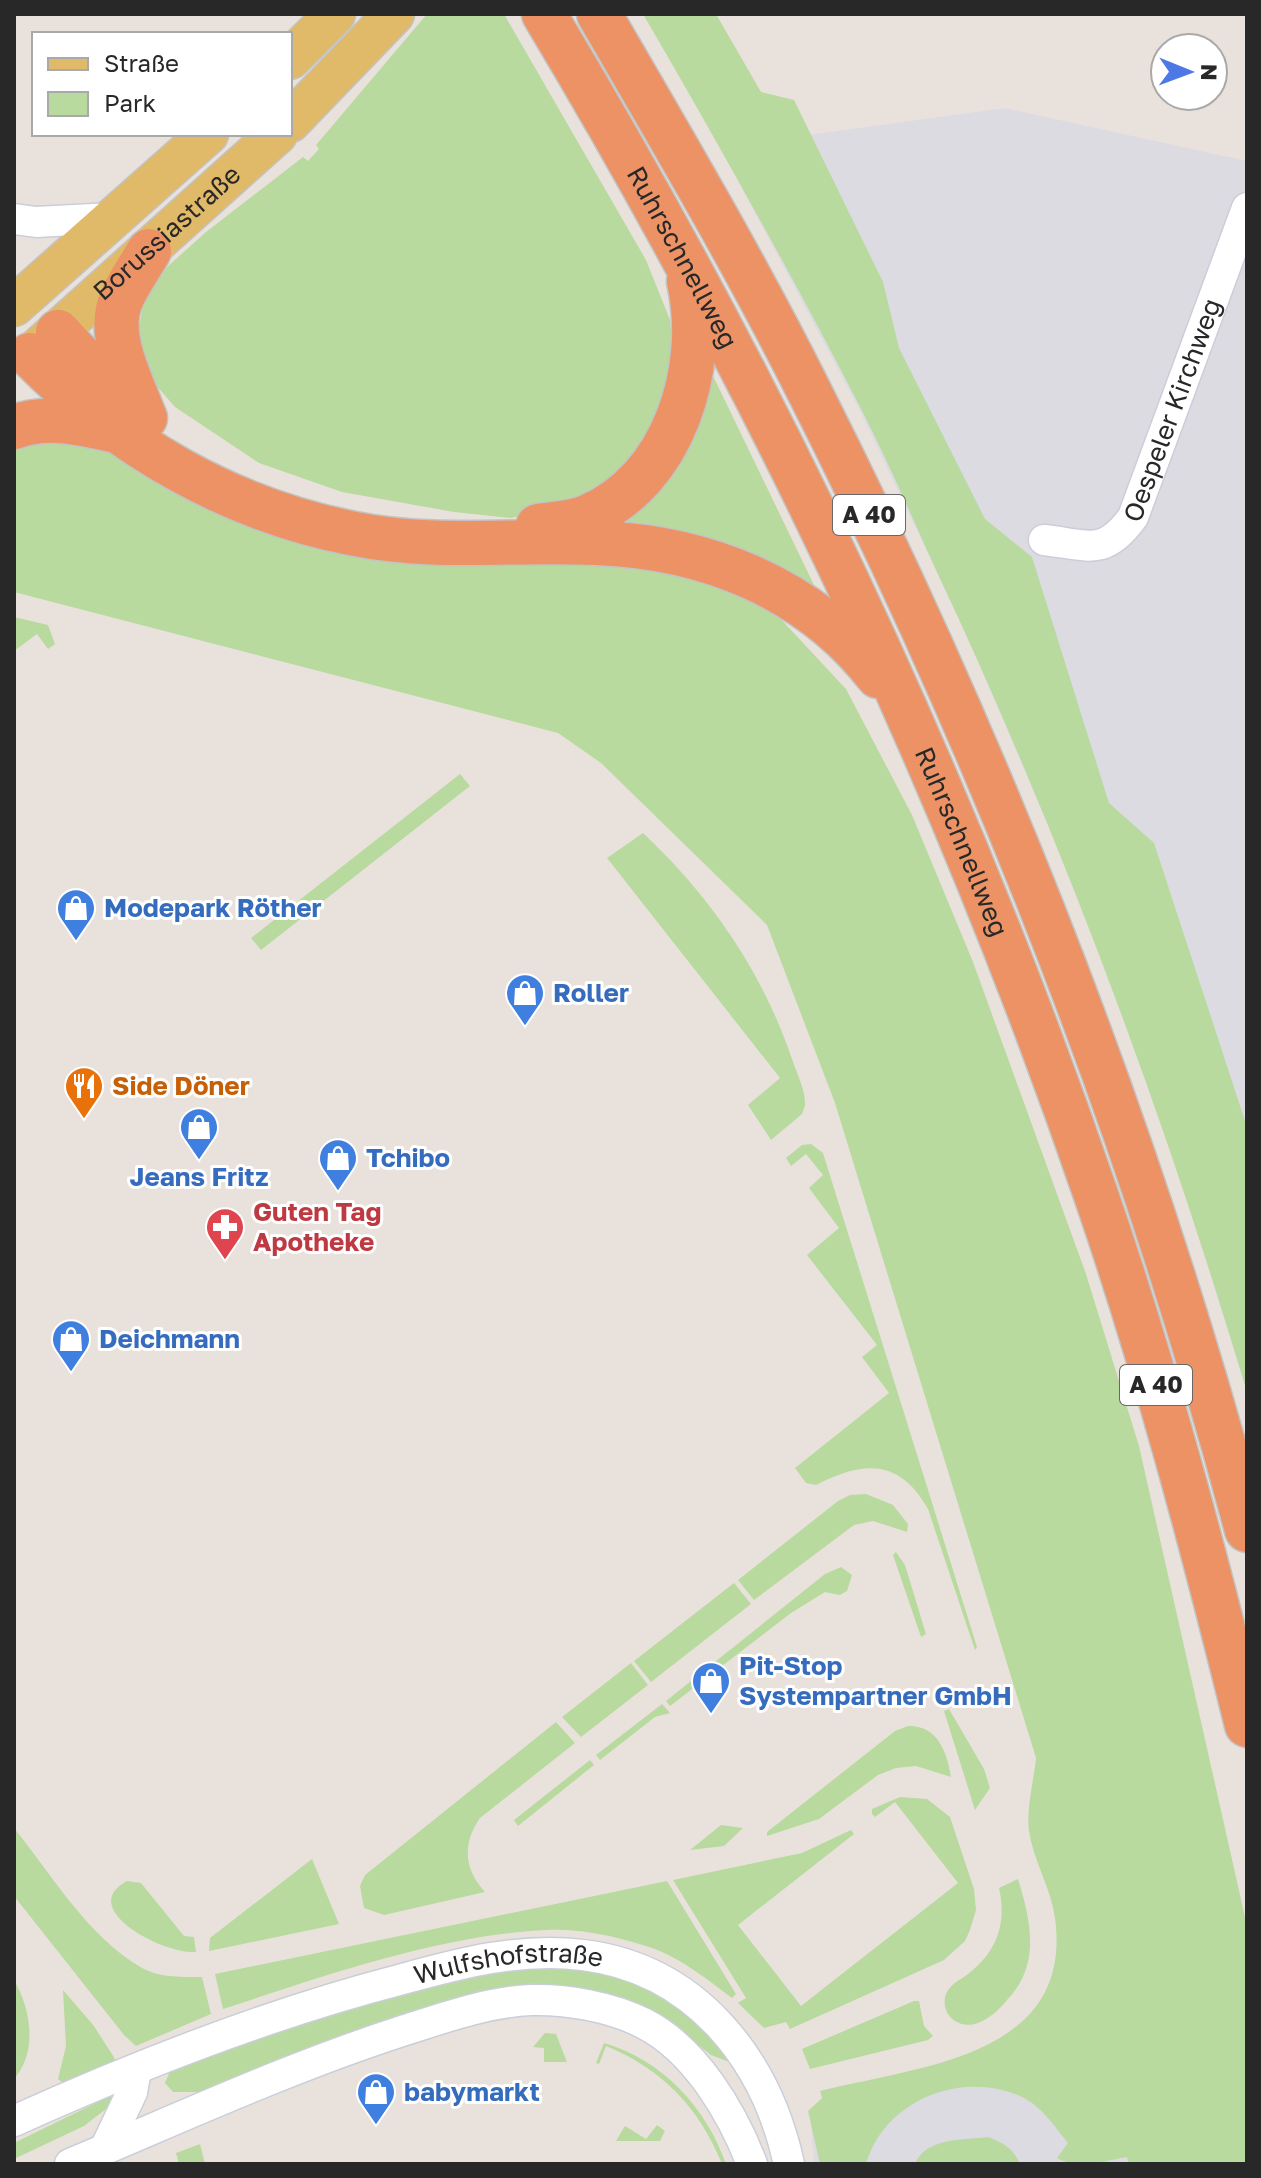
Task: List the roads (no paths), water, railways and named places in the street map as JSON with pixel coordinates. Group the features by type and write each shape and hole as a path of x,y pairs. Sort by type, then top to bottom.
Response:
{"highway":[{"name":"Ruhrschnellweg","path":"544,14 666,223 814,510 926,755 1013,967 1097,1199 1177,1455 1247,1725"},
{"name":"Ruhrschnellweg","path":"599,14 663,123 808,389 976,747 1047,921 1134,1158 1218,1425 1247,1530"},
{"path":"14,427 30,421 128,424 186,447 265,487 359,515 494,529 586,517 617,499 661,454 688,384 695,311 687,276 666,223"},
{"path":"128,424 124,361 117,320 121,300 149,251"},
{"path":"29,348 218,491 260,509 356,535 447,544 629,545 703,559 736,569 797,601 855,649 897,702 926,755"}],"main road":[{"path":"292,57 335,14"},
{"path":"292,120 394,14"},
{"name":"Borussiastraße","path":"206,136 112,218 19,289 29,348 149,251 275,136"}],"street":[{"name":"Oespeler Kirchweg","path":"1044,540 1099,546 1118,539 1133,517 1247,208"},
{"path":"14,219 36,222 112,218"},
{"name":"Wulfshofstraße","path":"14,2121 276,2017 420,1974 501,1955 534,1952 585,1955 628,1965 656,1977 706,2011 746,2054 765,2088 789,2164"},
{"name":"Wulfshofstraße","path":"70,2164 320,2058 450,2016 532,2000 587,2005 641,2022 667,2038 728,2112 752,2164"},
{"path":"105,2149 132,2092 136,2070"}],"place":[{"name":"Modepark Röther","path":"76,942"},
{"name":"Roller","path":"525,1027"},
{"name":"Side Döner","path":"84,1120"},
{"name":"Jeans Fritz","path":"199,1161"},
{"name":"Tchibo","path":"338,1192"},
{"name":"Guten Tag Apotheke","path":"225,1261"},
{"name":"Deichmann","path":"71,1373"},
{"name":"Pit-Stop Systempartner GmbH","path":"711,1715"},
{"name":"babymarkt","path":"376,2126"}]}
